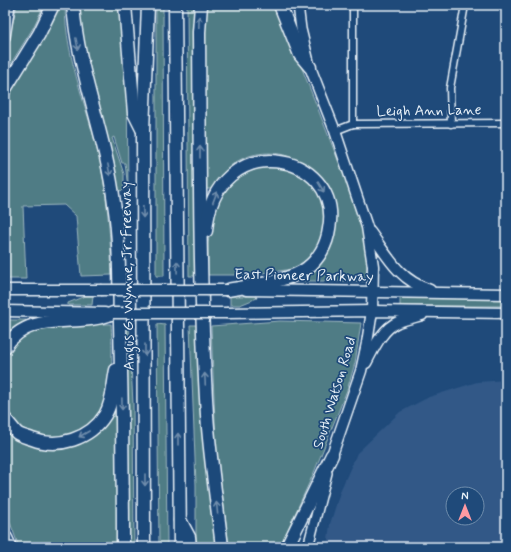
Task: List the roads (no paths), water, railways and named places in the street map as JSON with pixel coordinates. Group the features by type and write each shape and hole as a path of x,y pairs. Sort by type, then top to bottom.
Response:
{"highway":[{"path":"5,89 39,34 53,5"},
{"path":"73,5 75,30 83,73 108,166 114,203 118,250 121,351 123,547"},
{"path":"125,5 134,113 143,131"},
{"name":"Angus G. Wynne, Jr. Freeway","path":"144,547 145,311 143,131 148,5"},
{"path":"175,5 180,547"},
{"path":"201,5 199,32 201,247 208,417 222,547"},
{"path":"280,5 300,55 310,67"},
{"path":"201,247 205,238 206,225 218,188 231,175 244,166 262,161 279,161 295,166 308,174 323,189 330,217 328,235 318,256 307,269 292,276 228,290"},
{"path":"5,347 14,337 27,328 39,323 102,318 113,313"},
{"path":"5,419 18,433 39,441 56,443 82,436 97,424 105,415 110,404 117,363 121,351"},
{"path":"287,547 332,455"},
{"path":"179,518 189,537 190,547"},
{"path":"5,538 9,547"}],"main road":[{"path":"5,37 10,5"},
{"name":"South Watson Road","path":"298,5 301,29 310,67 335,131 367,227 373,266 372,311 361,371 332,455 308,547"},
{"path":"367,227 403,276 412,284 437,293"},
{"name":"East Pioneer Parkway","path":"5,290 228,290 506,294"},
{"path":"5,311 98,313 372,311 506,313"},
{"path":"361,371 382,335 389,328 398,322 431,312"}],"street":[{"path":"335,131 353,124 353,5"},
{"path":"451,124 450,88 465,5"},
{"name":"Leigh Ann Lane","path":"353,124 506,123"}]}
